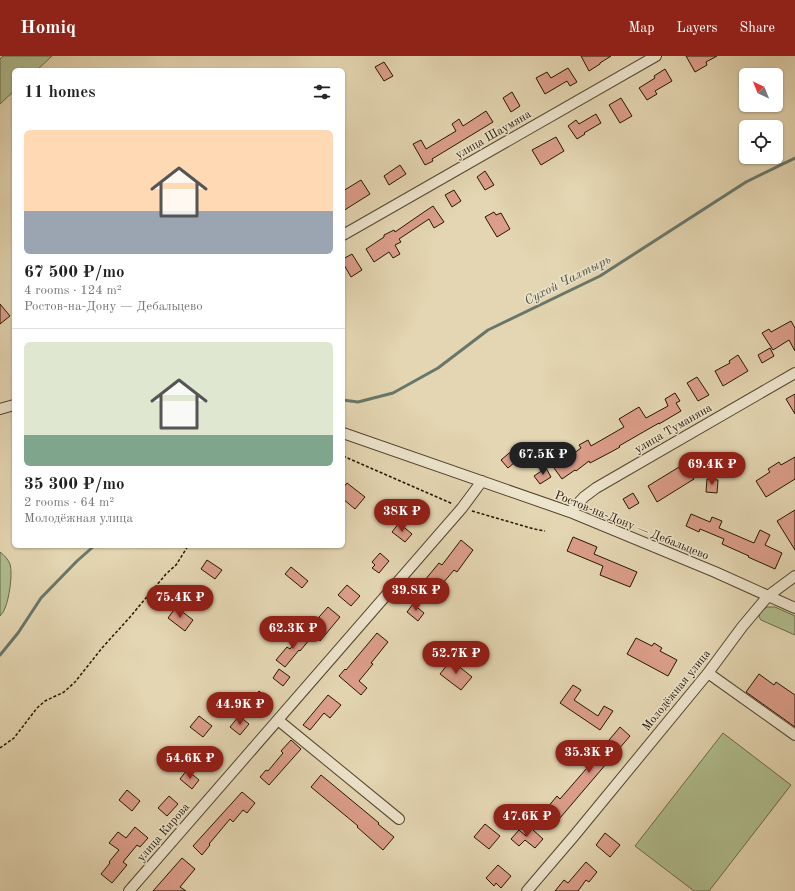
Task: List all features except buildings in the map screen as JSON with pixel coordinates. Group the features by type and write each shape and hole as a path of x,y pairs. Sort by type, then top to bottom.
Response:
{"street":[{"name":"улица Шаумяна","path":"345,234 656,56"},
{"name":"улица Туманяна","path":"570,512 584,497 596,488 795,373"},
{"path":"0,409 12,406"},
{"name":"Ростов-на-Дону — Дебальцево","path":"345,434 570,512 715,572 795,608"},
{"name":"улица Кирова","path":"129,891 462,508 482,481"},
{"name":"Молодёжная улица","path":"527,891 708,673 742,627 768,596 795,576"},
{"path":"708,673 795,735"},
{"path":"278,720 399,819"}],"path":[{"path":"345,457 462,508 545,531"},
{"path":"0,748 14,738 37,708 45,701 64,692 74,682 176,564 187,548"}],"green space":[{"path":"3,56 52,56 39,68 12,68 12,93 0,104 0,59"},
{"path":"0,552 6,557 10,564 11,574 8,599 0,616"},
{"path":"767,607 775,607 795,616 795,635 761,620 759,617 760,612"},
{"path":"723,733 791,785 709,891 694,891 635,846"}],"waterway":[{"name":"Сухой Чалтырь","path":"345,400 358,402 393,393 438,368 488,330 600,276 746,182 795,158"},
{"name":"Сухой Чалтырь","path":"0,655 18,633 41,598 92,548"}]}
